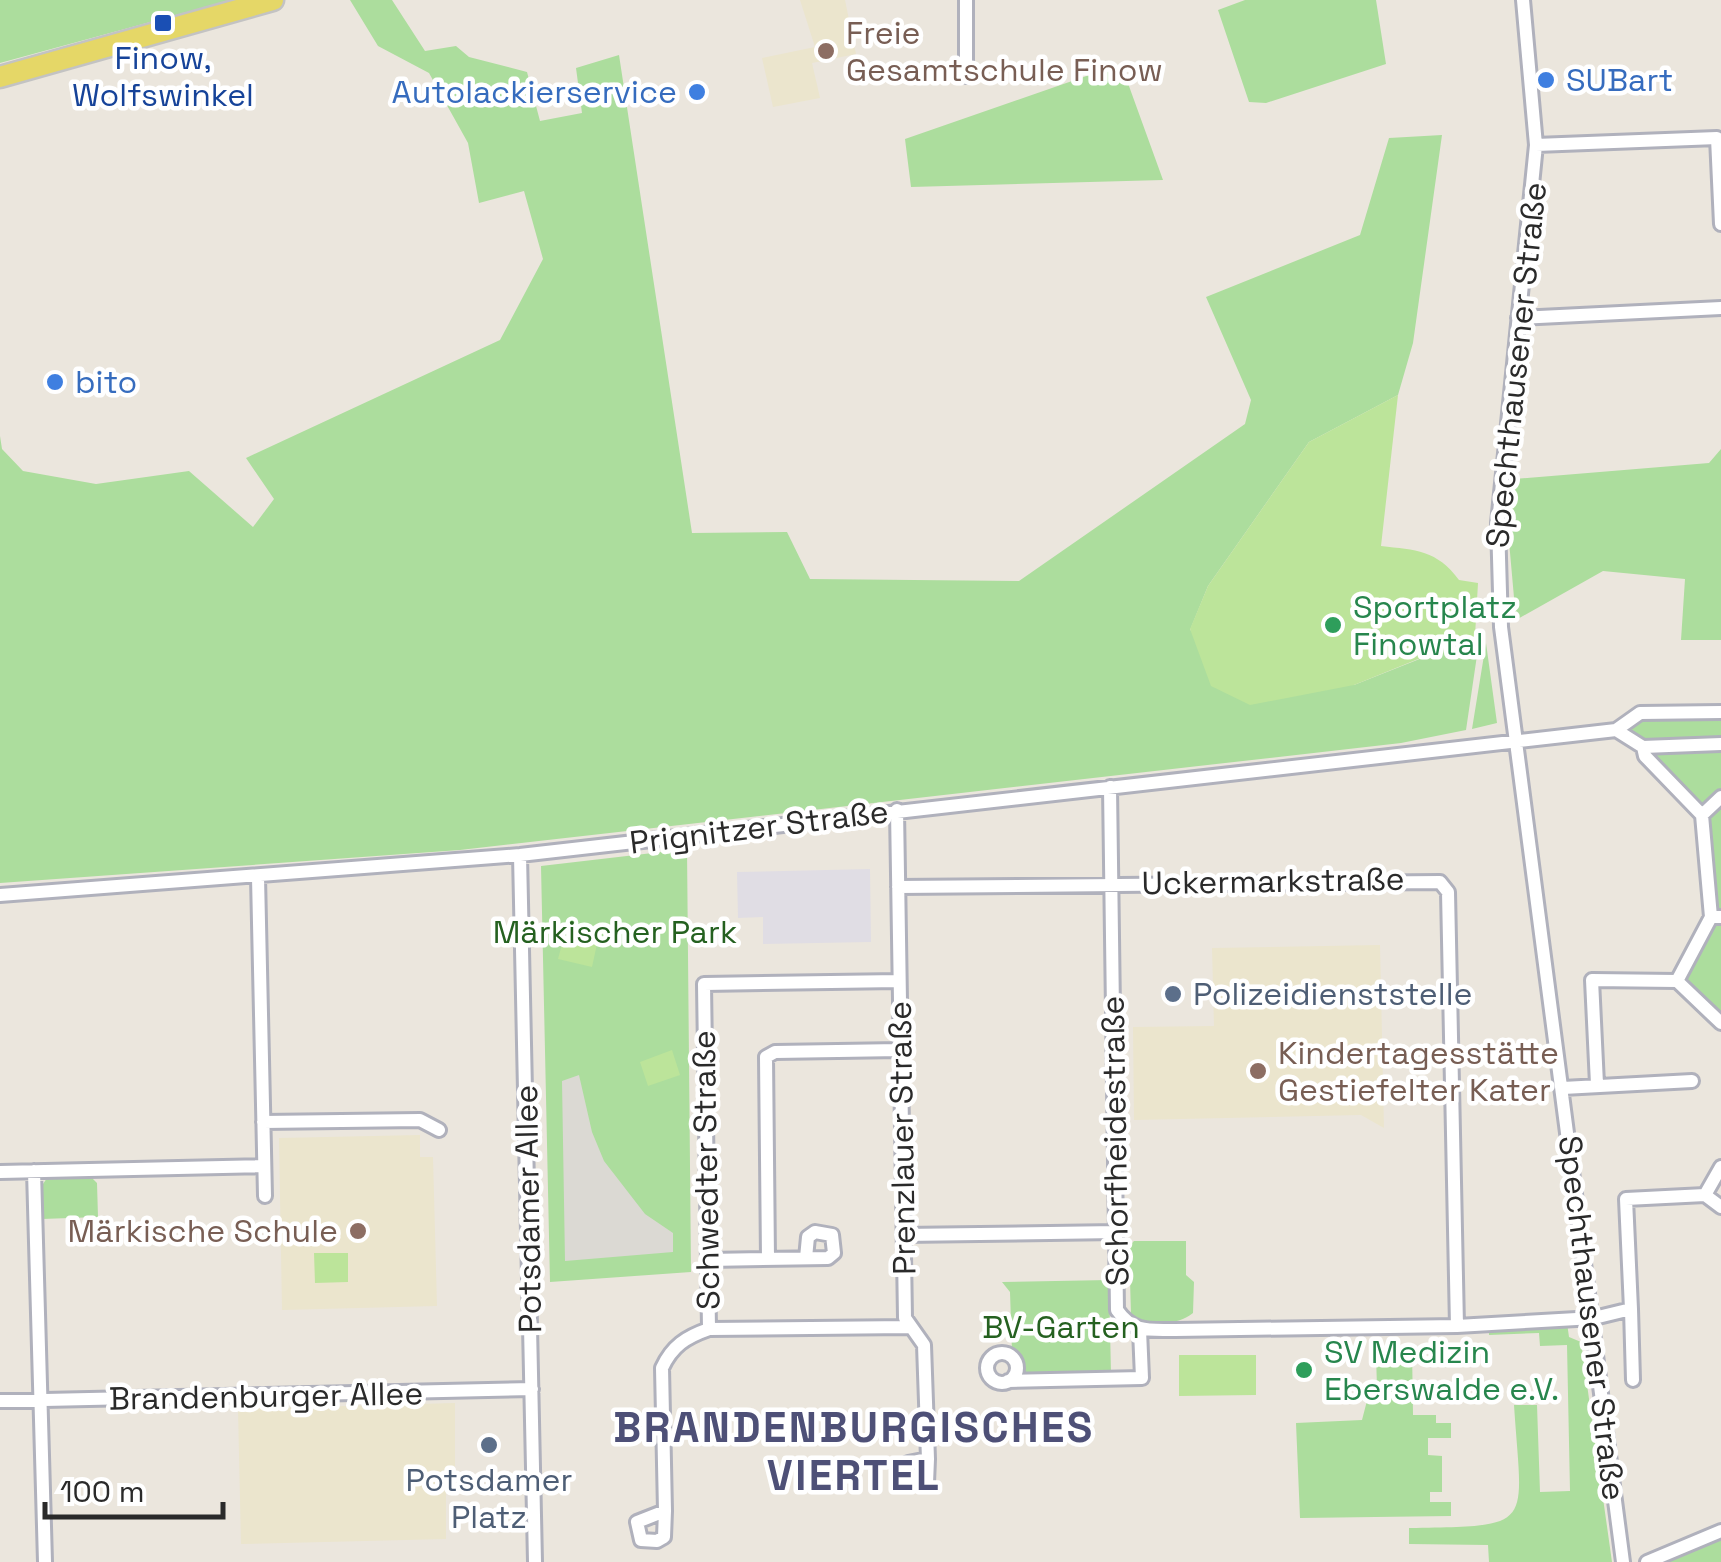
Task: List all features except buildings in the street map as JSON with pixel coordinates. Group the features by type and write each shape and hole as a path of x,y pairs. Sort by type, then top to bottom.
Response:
{"main road":[{"path":"0,77 273,0"}],"street":[{"path":"966,0 966,76"},
{"name":"Spechthausener Straße","path":"1523,0 1536,144 1496,542 1515,738 1623,1562"},
{"path":"1536,144 1717,138 1721,224"},
{"path":"1518,318 1721,308"},
{"name":"Prignitzer Straße","path":"0,896 520,855 1515,738 1616,730 1640,713 1721,712"},
{"path":"1616,730 1643,746 1721,744"},
{"path":"1643,746 1645,756 1702,816 1716,917 1677,981"},
{"name":"Schorfheidestraße","path":"1110,787 1118,1310 1126,1324 1140,1330 1457,1326 1594,1318 1631,1310"},
{"path":"1702,816 1721,797"},
{"name":"Prenzlauer Straße","path":"896,810 905,1318 924,1345 928,1459"},
{"name":"Potsdamer Allee","path":"520,855 535,1562"},
{"path":"258,877 265,1196"},
{"name":"Uckermarkstraße","path":"898,887 1431,879 1448,892 1457,1326"},
{"path":"1597,1084 1592,980 1677,981 1721,1023"},
{"name":"Schwedter Straße","path":"665,1512 662,1368 669,1352 688,1336 709,1329 704,984 899,981"},
{"path":"768,1259 766,1057 774,1052 900,1050"},
{"path":"1562,1088 1692,1081"},
{"path":"263,1122 420,1120 439,1130"},
{"path":"0,1172 264,1166"},
{"path":"1705,1194 1721,1167"},
{"path":"34,1171 45,1562"},
{"path":"1633,1380 1626,1199 1705,1194 1721,1207"},
{"path":"903,1235 1116,1232"},
{"path":"708,1260 806,1258"},
{"path":"709,1329 909,1328"},
{"path":"1008,1381 1142,1378 1140,1330"},
{"name":"Brandenburger Allee","path":"0,1401 532,1389"},
{"path":"1648,1562 1721,1531"}],"shaded area":[{"name":"Freie Gesamtschule Finow","path":"800,0 845,0 856,54 812,63 820,98 773,107 762,58 815,47"},
{"path":"870,869 871,942 763,944 763,917 738,918 737,872"},
{"name":"Kindertagesstätte Gestiefelter Kater","path":"1380,945 1384,1128 1361,1115 1134,1120 1133,1027 1214,1026 1212,948"},
{"path":"579,1075 592,1132 604,1161 645,1214 673,1233 673,1252 565,1261 562,1081"},
{"name":"Märkische Schule","path":"420,1135 420,1157 433,1157 437,1306 282,1310 279,1138"},
{"path":"455,1403 455,1478 446,1478 446,1539 241,1544 238,1409"}],"green space":[{"path":"0,0 231,0 0,63"},
{"path":"350,0 392,0 425,51 456,46 469,57 527,72 540,121 582,113 576,68 619,55 692,533 787,532 810,579 1019,581 1245,424 1251,400 1206,297 1360,235 1389,138 1442,135 1413,343 1398,395 1309,442 1208,586 1190,630 1354,685 1480,635 1466,730 1401,743 460,850 0,883 0,436 2,449 23,471 96,484 189,471 253,527 274,499 246,458 500,340 543,259 524,191 479,203 468,143 429,73 378,46"},
{"path":"1245,0 1376,0 1386,64 1266,103 1249,102 1218,10"},
{"path":"1121,64 1163,180 911,187 905,139"},
{"path":"1398,395 1381,546 1425,553 1459,580 1478,583 1475,636 1354,685 1250,705 1211,686 1190,629 1208,586 1309,442"},
{"path":"1721,449 1721,640 1681,640 1685,579 1603,571 1516,620 1508,530 1514,479 1709,463"},
{"path":"1486,643 1497,723 1472,729"},
{"path":"1721,712 1721,1014 1686,978 1713,910 1702,816 1616,730 1640,713"},
{"name":"Märkischer Park","path":"687,849 691,1272 550,1282 541,866"},
{"path":"564,937 597,944 592,967 558,959"},
{"path":"672,1050 680,1075 648,1086 640,1062"},
{"path":"47,1178 92,1178 97,1183 98,1217 42,1219 41,1187"},
{"path":"1134,1241 1186,1241 1186,1275 1194,1282 1193,1313 1162,1323 1131,1314 1129,1246"},
{"path":"314,1253 348,1253 348,1282 315,1283"},
{"name":"BV-Garten","path":"1109,1280 1111,1375 1026,1376 1012,1352 1010,1292 1002,1282"},
{"path":"1567,1323 1569,1337 1581,1342 1612,1562 1489,1562 1488,1545 1409,1544 1409,1528 1481,1525 1501,1521 1512,1512 1518,1497 1519,1476 1514,1405 1537,1405 1540,1492 1570,1491 1567,1345 1540,1346 1539,1333 1489,1335 1489,1326"},
{"path":"1384,1347 1412,1347 1413,1415 1436,1415 1436,1423 1451,1423 1451,1438 1428,1438 1428,1455 1442,1456 1442,1492 1430,1492 1430,1502 1451,1502 1451,1516 1300,1518 1296,1423 1362,1420 1369,1393 1377,1387 1376,1356 1385,1356"},
{"path":"1179,1355 1256,1355 1256,1395 1179,1396"},
{"path":"1721,1540 1721,1562 1664,1562"}],"place":[{"name":"Finow, Wolfswinkel","path":"163,23"},
{"name":"Freie Gesamtschule Finow","path":"826,51"},
{"name":"SUBart","path":"1546,80"},
{"name":"Autolackierservice","path":"697,92"},
{"name":"bito","path":"55,382"},
{"name":"Sportplatz Finowtal","path":"1333,625"},
{"name":"Polizeidienststelle","path":"1173,994"},
{"name":"Kindertagesstätte Gestiefelter Kater","path":"1258,1071"},
{"name":"Märkische Schule","path":"358,1231"},
{"name":"SV Medizin Eberswalde e.V.","path":"1304,1370"},
{"name":"Potsdamer Platz","path":"489,1445"}],"district":[{"name":"BRANDENBURGISCHES VIERTEL","path":"854,1451"}]}
